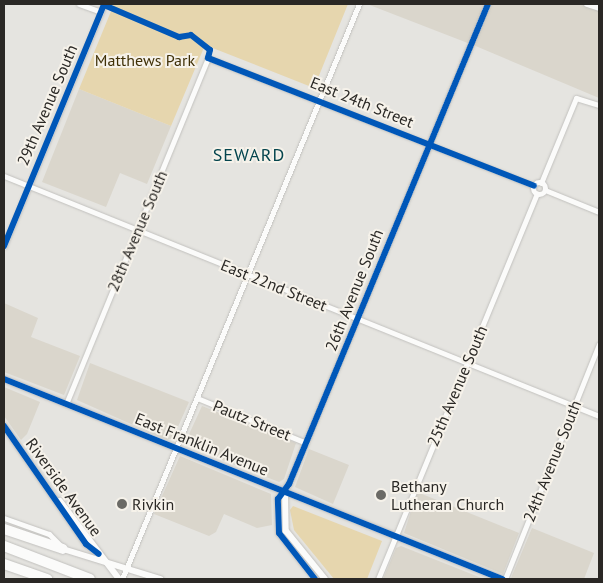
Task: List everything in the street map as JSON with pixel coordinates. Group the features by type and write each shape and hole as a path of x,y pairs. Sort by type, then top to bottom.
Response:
{"highway":[{"path":"4,529 63,549"},
{"path":"4,546 90,579"},
{"path":"4,564 47,579"}],"street":[{"path":"79,4 101,12"},
{"name":"29th Avenue South","path":"4,246 27,186 104,4"},
{"path":"122,578 359,4"},
{"name":"26th Avenue South","path":"315,579 278,533 276,507 285,492 306,443 488,4"},
{"path":"588,4 599,8"},
{"name":"East 24th Street","path":"208,58 320,100 534,186"},
{"name":"28th Avenue South","path":"66,404 208,58"},
{"path":"545,190 537,194 534,186 541,183 576,98 599,105"},
{"name":"East 22nd Street","path":"4,176 599,416"},
{"path":"541,183 545,190 599,212"},
{"name":"25th Avenue South","path":"378,579 537,194"},
{"name":"24th Avenue South","path":"504,579 599,344"},
{"name":"East Franklin Avenue","path":"4,379 504,579"},
{"name":"Pautz Street","path":"197,398 306,443"},
{"name":"Riverside Avenue","path":"4,426 56,496 86,544 100,554 113,571 122,578"},
{"name":"26th Avenue South","path":"285,492 286,531 325,579"},
{"path":"4,518 48,534 63,549 160,579"}],"shaded area":[{"path":"367,4 599,4 599,98 478,47"},
{"path":"79,89 171,126 147,184 120,173 106,207 42,182"},
{"path":"4,303 38,318 31,337 80,356 64,395 4,372"},
{"path":"90,363 189,402 173,438 167,440 77,400"},
{"path":"4,387 40,402 27,434 21,440 4,416"},
{"path":"202,406 296,443 284,479 279,482 184,445"},
{"path":"309,449 349,465 333,504 295,487"},
{"path":"180,456 271,494 272,525 257,528 224,514 216,532 209,536 154,514"},
{"path":"417,492 519,533 503,574 404,533"},
{"path":"532,528 594,553 584,579 511,578"},
{"path":"401,546 484,579 383,579 396,548"}],"green space":[{"name":"Matthews Park","path":"114,4 348,4 314,88 205,45 171,126 79,89"},
{"path":"293,506 382,541 367,579 334,579 294,530 290,510"}],"cycle path":[{"path":"4,246 104,4"},
{"path":"315,579 279,533 278,499 289,484 488,4"},
{"path":"104,5 179,37 191,35 210,50 208,58 534,186"},
{"path":"4,379 502,579"},
{"path":"4,426 86,544 99,554"}],"place":[{"name":"Bethany Lutheran Church","path":"381,495"},
{"name":"Rivkin","path":"122,504"}],"district":[{"name":"SEWARD","path":"249,155"}]}
